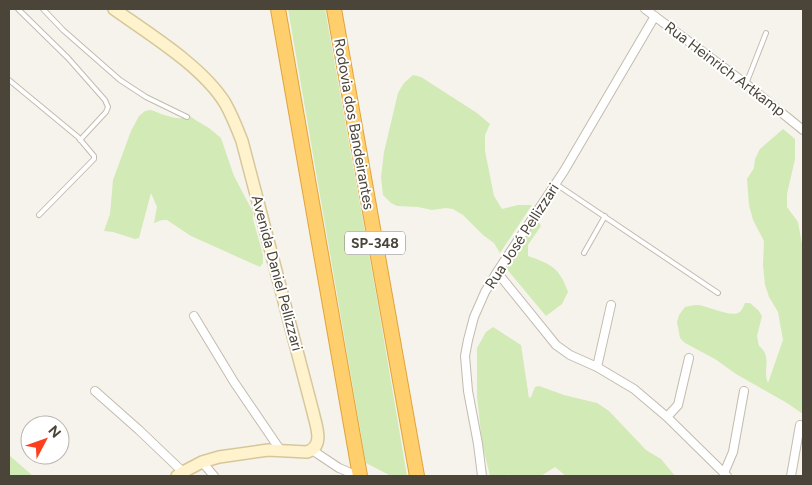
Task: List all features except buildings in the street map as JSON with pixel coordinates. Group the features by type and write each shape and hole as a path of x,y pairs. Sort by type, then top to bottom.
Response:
{"highway":[{"path":"278,9 359,476"},
{"name":"Rodovia dos Bandeirantes","path":"334,9 417,476"}],"street":[{"name":"Avenida Daniel Pellizzari","path":"114,9 190,65 209,82 235,121 313,412 318,443 312,450"},
{"name":"Rua Heinrich Artkamp","path":"645,9 746,84 803,130"},
{"name":"Rua José Pellizzari","path":"482,476 468,391 465,356 474,317 485,292 556,184 654,16"},
{"path":"497,272 556,345 570,355 597,367 634,389 668,416 726,475 734,452 744,391"},
{"path":"597,367 611,305"},
{"path":"194,316 234,382 281,451"},
{"path":"668,416 678,405 689,358"},
{"path":"95,391 139,430 180,474 202,462 219,457 268,450 299,452 312,450 339,468 359,476"},
{"path":"792,476 800,424"},
{"path":"202,462 214,476"}],"lane":[{"path":"18,9 68,58 105,100 108,106 106,112 80,140"},
{"path":"43,9 63,30 120,80 146,97 187,117"},
{"path":"746,84 766,33"},
{"path":"9,80 80,140 94,156 94,159 39,215"},
{"path":"556,184 718,293"},
{"path":"584,253 604,216"}],"green space":[{"path":"288,9 325,9 407,476 391,476 366,463"},
{"path":"413,75 421,77 477,113 490,124 485,135 485,151 494,196 502,209 518,205 532,205 500,253 494,243 463,215 453,209 432,210 397,206 383,195 381,177 384,152 398,93 404,83"},
{"path":"151,110 175,118 190,116 221,138 234,176 253,212 253,219 263,255 263,263 260,267 191,236 167,220 154,223 157,207 151,193 139,238 135,239 104,231 110,214 113,180 131,131 139,116 145,111"},
{"path":"783,129 795,139 795,159 787,194 787,207 798,222 803,249 803,414 736,374 715,359 685,343 680,338 677,322 679,315 685,307 692,305 734,314 740,311 745,303 750,303 762,316 757,336 759,346 765,354 768,383 783,340 778,312 769,297 765,285 763,265 764,241 753,220 749,205 747,179 754,168 755,159 760,149"},
{"path":"537,219 541,226 528,245 528,256 554,268 562,277 568,292 562,304 546,316 506,268"},
{"path":"493,327 521,345 529,398 535,387 539,386 564,395 597,403 609,411 646,450 661,459 675,476 566,476 555,467 541,476 510,476 508,474 508,476 490,476 482,443 477,396 477,348 486,332"},
{"path":"9,455 33,476 9,476"}]}
